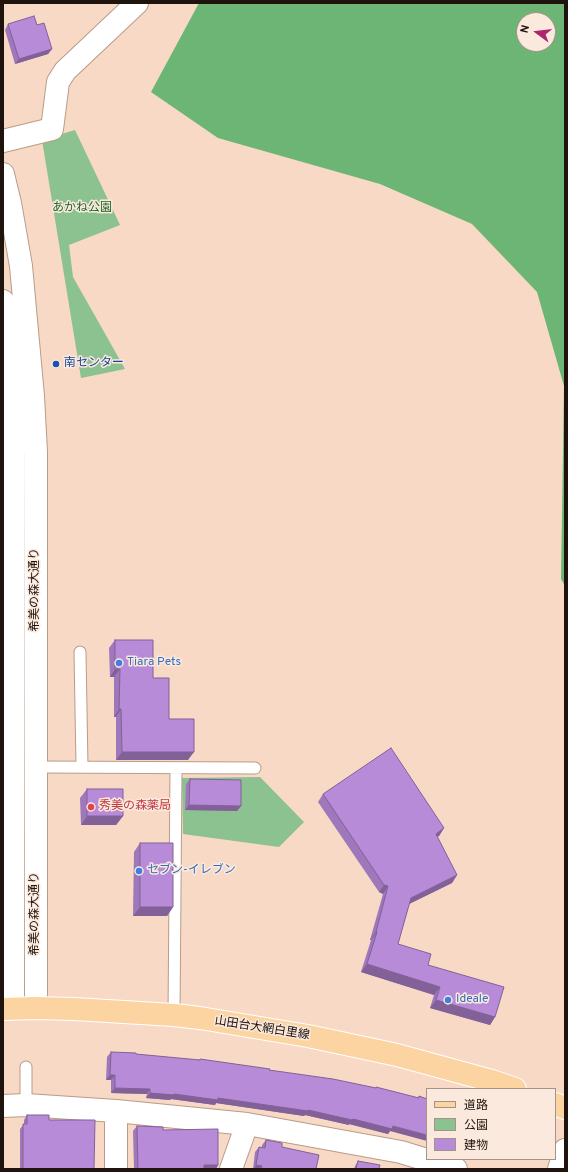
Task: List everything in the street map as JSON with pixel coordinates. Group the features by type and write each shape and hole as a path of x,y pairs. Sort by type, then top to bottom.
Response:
{"main road":[{"name":"山田台大網白里線","path":"8,1008 74,1008 200,1018 308,1036 397,1055 512,1088"}],"street":[{"path":"3,141 52,129 58,82 65,71 137,3"},
{"name":"希美の森大通り","path":"3,174 10,203 21,266 33,396 36,452 36,1008"},
{"name":"希美の森大通り","path":"3,301 6,318 14,422 8,1008"},
{"path":"13,591 35,590"},
{"path":"3,1106 26,1105 116,1111 247,1124 399,1160 456,1169"},
{"path":"116,1111 116,1169"},
{"path":"230,1169 247,1124"},
{"path":"559,1169 565,1150"}],"lane":[{"path":"80,652 82,767"},
{"path":"36,767 255,768"},
{"path":"174,1016 176,768"},
{"path":"26,1067 26,1105"}],"green space":[{"path":"199,3 565,3 565,586 561,579 564,386 537,292 472,224 380,184 218,138 151,92"},
{"name":"あかね公園","path":"75,130 120,225 69,245 73,277 125,369 81,378 42,140"},
{"path":"260,777 304,822 279,847 183,834 182,778"}],"building":[{"path":"34,16 37,25 44,23 52,49 19,59 8,24"},
{"path":"115,640 153,640 153,678 169,678 169,719 194,719 194,752 122,752 121,709 119,709 120,669 115,669"},
{"path":"391,748 444,828 436,834 457,875 411,898 398,944 431,954 428,965 504,987 495,1017 436,1000 440,987 367,964 377,932 388,886 384,885 323,794"},
{"path":"190,779 241,780 241,806 189,805"},
{"path":"87,789 123,789 123,816 87,816"},
{"path":"140,843 173,843 173,907 140,907"},
{"path":"111,1052 136,1053 200,1059 376,1087 426,1099 426,1135 393,1126 392,1129 308,1110 218,1098 218,1100 174,1094 150,1093 150,1089 115,1088 115,1075 110,1075"},
{"path":"27,1115 49,1115 49,1120 95,1120 94,1169 23,1169 23,1124 27,1124"},
{"path":"137,1126 163,1127 163,1130 218,1129 218,1165 204,1165 204,1169 138,1169"},
{"path":"266,1140 282,1143 282,1147 319,1155 316,1169 261,1169 262,1166 256,1165 259,1147 265,1148"},
{"path":"358,1161 380,1165 379,1169 356,1169"}],"place":[{"name":"南センター","path":"56,364"},
{"name":"Tiara Pets","path":"119,663"},
{"name":"秀美の森薬局","path":"91,807"},
{"name":"セブン-イレブン","path":"139,871"},
{"name":"Ideale","path":"448,1000"}]}
